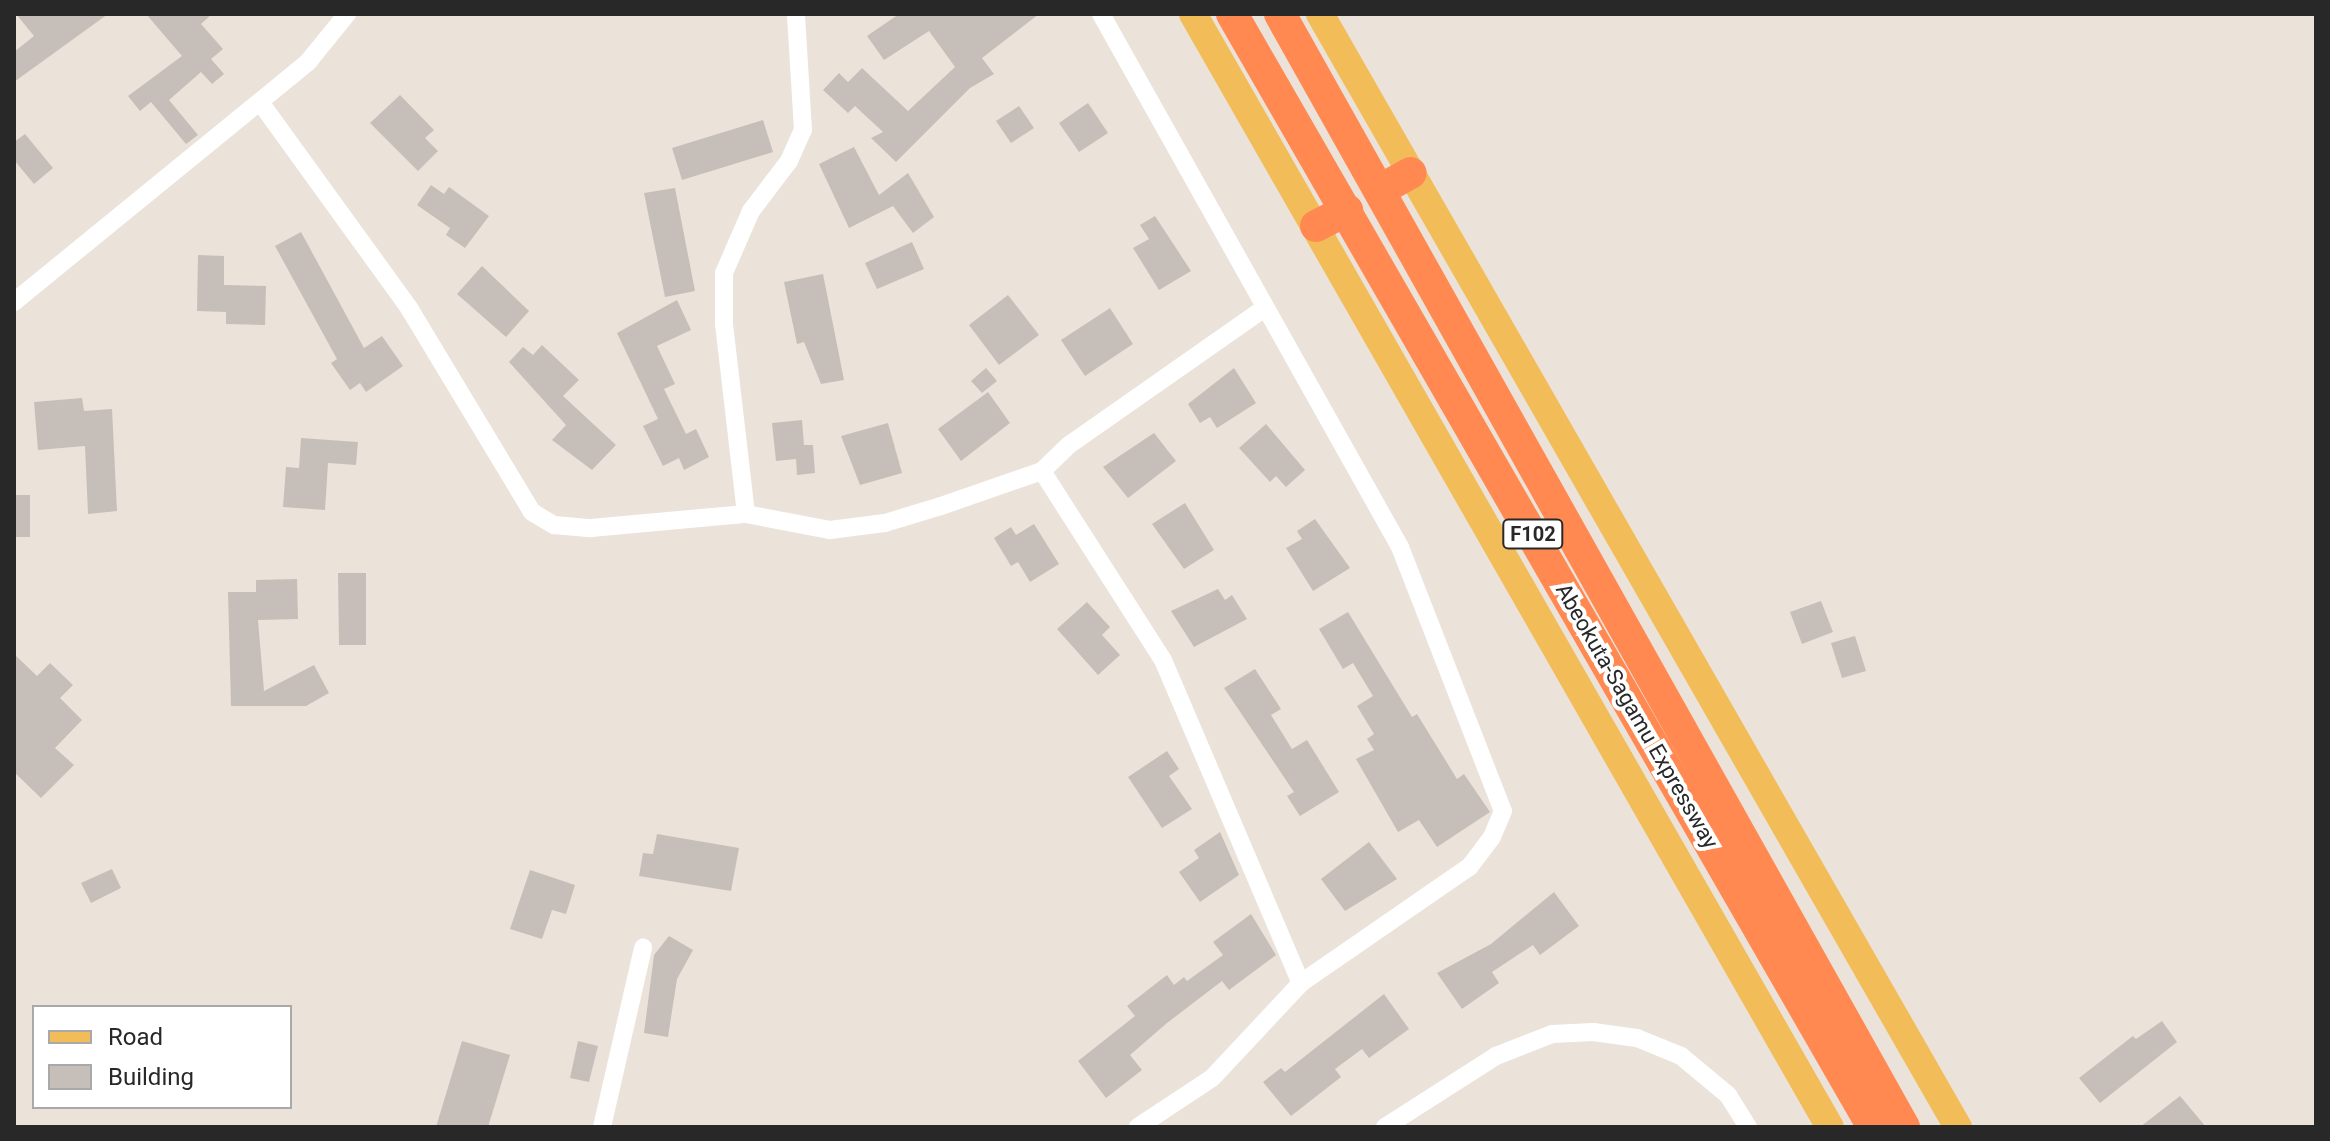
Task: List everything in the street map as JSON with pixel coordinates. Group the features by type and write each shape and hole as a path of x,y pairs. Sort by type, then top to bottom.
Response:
{"highway":[{"name":"Abeokuta-Sagamu Expressway","path":"1232,14 1844,1049 1904,1127"},
{"name":"Abeokuta-Sagamu Expressway","path":"1280,14 1380,190 1844,1049 1873,1127"},
{"path":"1380,190 1411,173"},
{"path":"1316,226 1347,210"}],"main road":[{"path":"1193,14 1830,1127"},
{"path":"1320,14 1958,1127"}],"street":[{"path":"14,302 308,62 347,14"},
{"path":"746,514 724,324 724,273 751,211 789,161 803,130 796,14"},
{"path":"1101,14 1262,310 1400,547 1503,811 1492,837 1469,867 1301,983 1212,1078 1138,1127"},
{"path":"260,102 409,308 532,512 554,525 591,528 746,514 830,530 885,523 1042,471 1069,445 1262,310"},
{"path":"1042,471 1163,660 1301,983"},
{"path":"602,1127 643,948"},
{"path":"1385,1127 1496,1056 1552,1034 1593,1032 1637,1038 1681,1056 1728,1095 1748,1127"}],"building":[{"path":"16,14 108,14 14,82 14,52 34,36"},
{"path":"146,14 212,14 201,24 223,49 211,59 224,74 212,84 201,72 169,100 198,135 186,144 151,102 140,111 128,96 182,56"},
{"path":"899,14 1039,14 982,58 994,74 970,88 896,162 871,138 883,132 855,106 848,113 823,90 839,73 848,82 862,68 908,111 955,67 929,31 884,60 867,36"},
{"path":"400,95 434,130 425,138 438,151 418,171 370,123"},
{"path":"1088,103 1108,133 1079,152 1059,123"},
{"path":"1019,106 1034,128 1011,143 996,121"},
{"path":"763,120 773,152 682,180 672,148"},
{"path":"25,134 53,168 34,184 14,160 14,142"},
{"path":"854,147 879,195 908,173 934,217 913,233 893,206 849,228 819,164"},
{"path":"431,185 444,194 449,187 489,216 465,248 446,235 450,228 417,205"},
{"path":"675,188 695,291 665,297 644,193"},
{"path":"1155,216 1191,271 1159,290 1133,248 1149,239 1140,225"},
{"path":"301,232 364,348 382,336 403,366 366,392 360,383 350,390 331,363 337,359 275,246"},
{"path":"912,242 924,269 877,289 865,263"},
{"path":"198,255 224,256 224,285 266,286 265,325 226,324 226,312 197,311"},
{"path":"482,266 529,311 506,337 457,294"},
{"path":"823,274 844,380 821,384 804,342 797,344 784,282"},
{"path":"1008,295 1039,335 999,365 969,325"},
{"path":"677,300 691,330 657,346 675,384 664,389 686,434 696,429 709,457 684,470 679,458 663,466 643,426 658,419 617,333"},
{"path":"1110,308 1133,344 1085,376 1061,340"},
{"path":"542,345 579,380 563,396 616,445 592,470 552,440 566,425 509,362 523,347 533,355"},
{"path":"986,368 997,381 982,393 971,381"},
{"path":"1234,368 1256,403 1217,428 1210,417 1200,423 1188,404"},
{"path":"988,392 1010,423 961,461 938,429"},
{"path":"82,398 84,411 112,409 117,511 88,514 85,446 38,450 34,402"},
{"path":"802,420 804,445 813,445 815,473 797,475 796,459 776,461 772,423"},
{"path":"888,423 902,473 860,485 841,436"},
{"path":"1266,424 1305,470 1286,487 1276,476 1270,482 1239,448"},
{"path":"1154,433 1176,461 1128,498 1103,467"},
{"path":"301,438 358,442 356,465 328,463 325,510 283,507 286,467 299,468"},
{"path":"14,495 30,495 30,537 14,537"},
{"path":"1185,503 1214,550 1184,569 1152,524"},
{"path":"1315,519 1350,568 1313,591 1286,548 1302,539 1297,531"},
{"path":"1034,524 1059,564 1030,582 1018,562 1011,566 994,538 1011,527 1016,535"},
{"path":"338,573 366,573 366,645 339,645"},
{"path":"297,579 298,619 258,620 264,691 314,665 329,693 306,706 231,706 228,592 256,592 256,580"},
{"path":"1218,589 1225,600 1232,595 1247,619 1194,647 1171,611"},
{"path":"1821,601 1833,632 1802,644 1790,612"},
{"path":"1087,602 1110,627 1102,635 1120,655 1098,675 1057,629"},
{"path":"1348,612 1412,717 1417,714 1457,779 1464,774 1490,812 1437,847 1419,820 1398,832 1356,759 1374,750 1367,739 1374,734 1357,706 1373,696 1353,663 1343,669 1319,629"},
{"path":"1855,636 1866,671 1842,678 1831,643"},
{"path":"14,654 37,676 50,663 73,685 60,698 82,720 55,748 74,765 41,798 14,772"},
{"path":"1255,669 1281,709 1271,715 1292,749 1307,740 1339,792 1300,816 1287,796 1294,792 1224,688"},
{"path":"1167,751 1179,769 1169,776 1192,809 1162,828 1128,777"},
{"path":"1220,832 1239,875 1200,902 1179,872 1199,858 1194,850"},
{"path":"657,834 739,848 731,891 639,876 643,853 653,854"},
{"path":"1369,842 1397,879 1345,911 1321,879"},
{"path":"112,869 121,888 91,903 81,883"},
{"path":"530,870 575,885 566,914 552,910 542,939 510,929"},
{"path":"1554,892 1579,926 1540,955 1533,945 1492,972 1499,983 1462,1009 1437,973 1491,944"},
{"path":"1251,914 1276,955 1229,990 1222,981 1167,1023 1130,1055 1142,1070 1106,1098 1078,1061 1135,1016 1127,1006 1167,975 1174,985 1184,977 1187,981 1223,955 1213,942"},
{"path":"669,936 693,950 677,979 668,1037 644,1033 654,955"},
{"path":"1384,994 1409,1029 1369,1058 1362,1049 1335,1069 1341,1077 1291,1116 1263,1082 1281,1068 1285,1072"},
{"path":"2162,1021 2177,1042 2100,1103 2079,1078 2133,1036 2136,1039"},
{"path":"462,1041 510,1055 488,1127 436,1127"},
{"path":"578,1041 598,1046 589,1082 570,1078"},
{"path":"2180,1096 2206,1127 2140,1127"}]}
